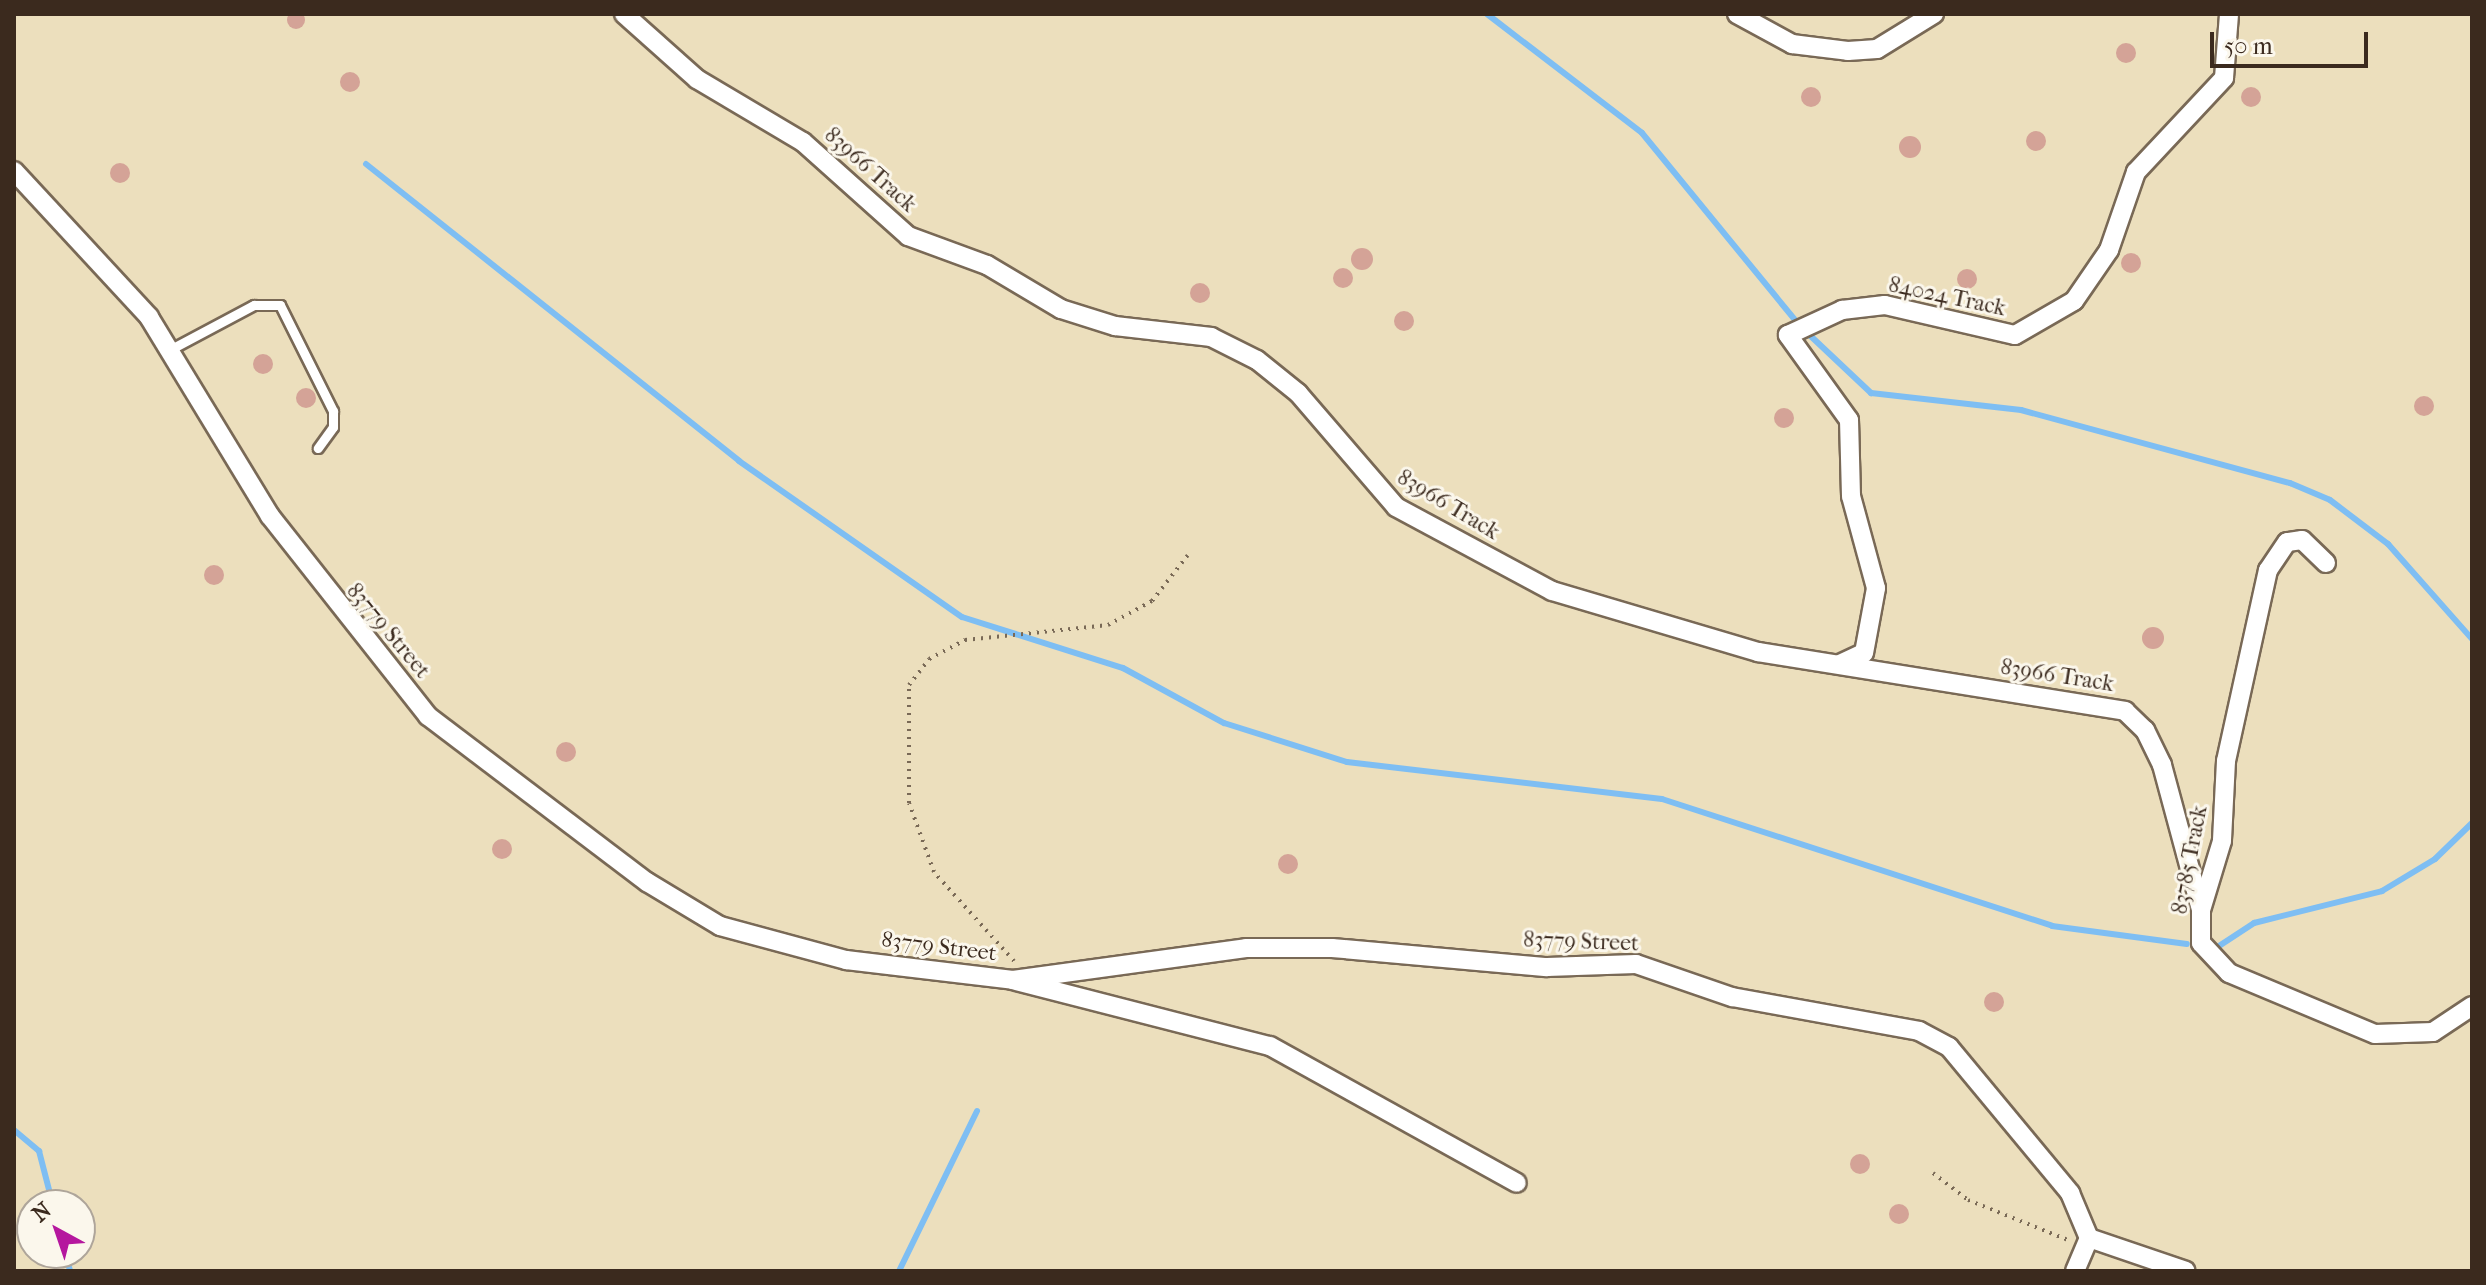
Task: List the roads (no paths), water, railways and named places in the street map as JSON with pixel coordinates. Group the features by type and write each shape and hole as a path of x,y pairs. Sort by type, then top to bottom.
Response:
{"street":[{"name":"83966 Track","path":"624,14 697,79 803,142 908,236 987,265 1061,309 1115,326 1211,337 1257,360 1331,428 1361,475 1441,534 1552,591 1758,652 2125,711 2145,730 2162,765 2201,910"},
{"path":"1737,14 1792,44 1848,51 1877,49 1934,14"},
{"name":"84024 Track","path":"1840,664 1864,653 1876,588 1851,496 1849,420 1788,335 1842,310 1885,305 2015,335 2074,301 2109,250 2136,172 2224,78 2229,14"},
{"name":"83779 Street","path":"14,171 173,348 270,516 361,640 428,716 548,810 720,926 846,960 1021,979 1246,948 1332,948 1547,967 1636,964 1732,997 1919,1031 1971,1069 2070,1193 2087,1242"},
{"name":"83785 Track","path":"2326,563 2302,540 2287,542 2268,570 2226,761 2222,841 2201,910 2201,943 2229,973 2375,1034 2433,1032 2472,1006"},
{"path":"1021,979 1278,1050 1517,1183"},
{"path":"2075,1271 2087,1242 2186,1271"}],"lane":[{"path":"173,348 254,305 280,305 333,411 333,427 318,448"}],"waterway":[{"path":"1487,14 1642,133 1800,326 1871,393 2021,410 2290,483 2330,500 2388,544 2472,639"},
{"path":"366,164 739,461 962,617 1123,668 1224,723 1347,762 1662,799 2052,926 2187,944"},
{"path":"2219,946 2254,923 2382,891 2435,859 2472,823"},
{"path":"899,1271 977,1111"},
{"path":"14,1130 39,1151 49,1189"}]}
